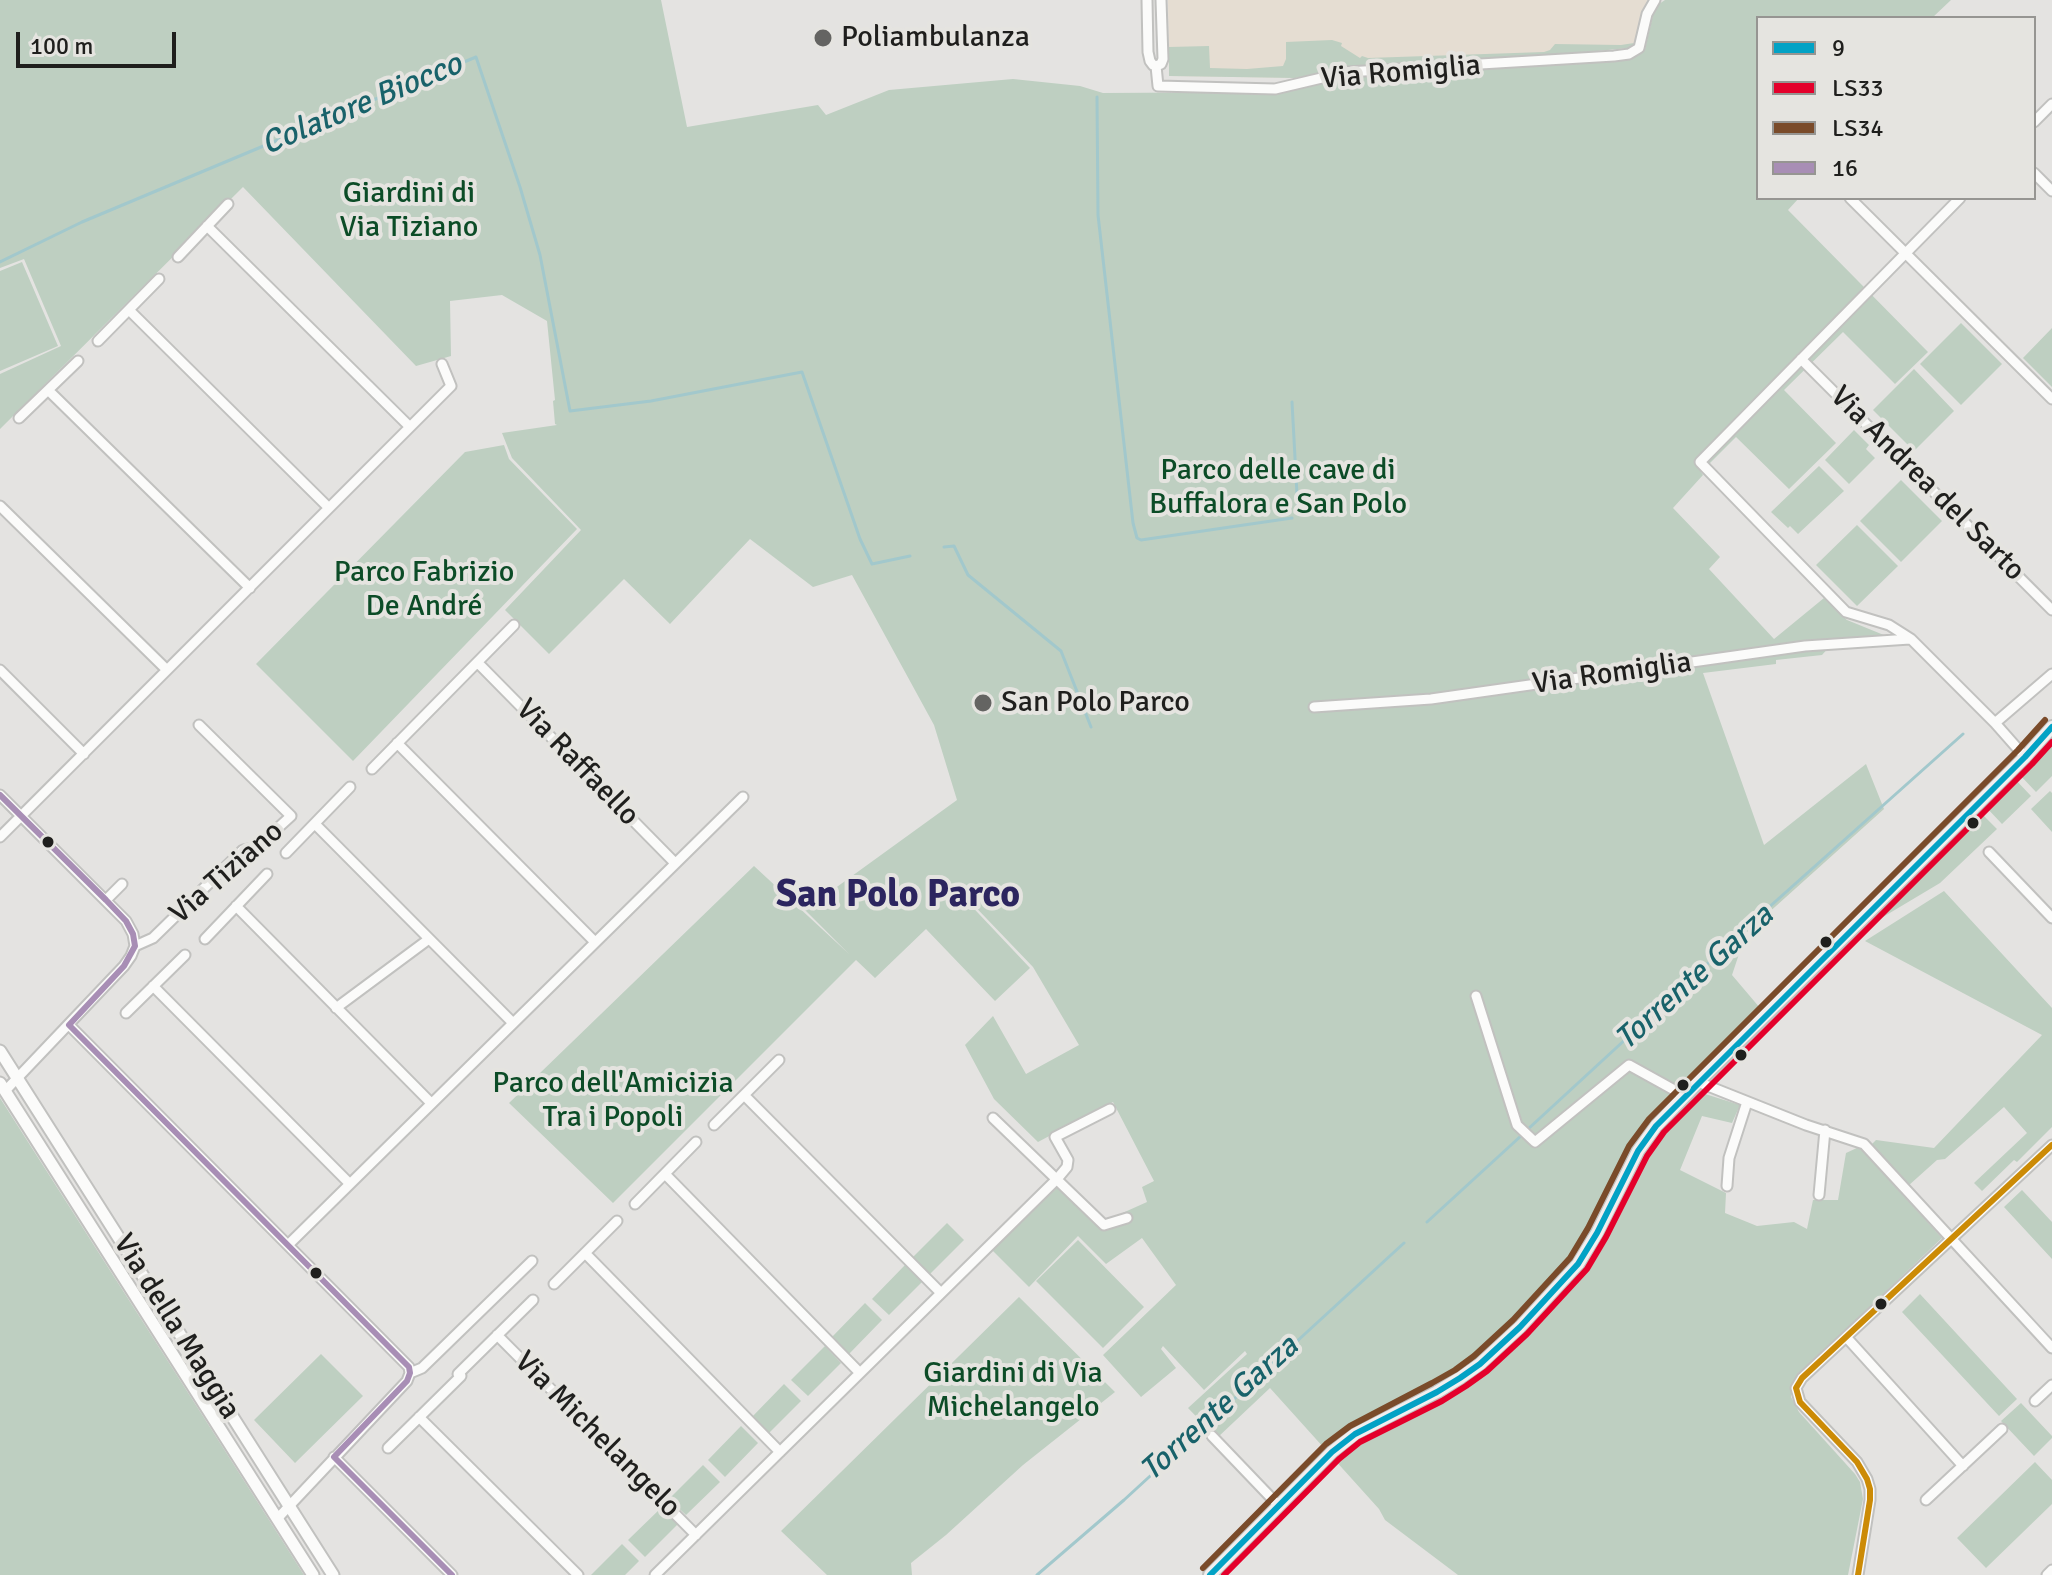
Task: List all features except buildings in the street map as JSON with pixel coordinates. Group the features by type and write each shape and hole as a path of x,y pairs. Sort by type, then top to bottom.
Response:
{"main road":[{"path":"1210,1575 1332,1452 1355,1434 1460,1378 1520,1327 1578,1264 1638,1151 1656,1126 2052,727"}],"street":[{"path":"1148,4 1148,52 1150,61 1156,66 1163,59 1161,0"},
{"name":"Via Romiglia","path":"1156,66 1158,86 1275,89 1347,72 1614,56 1629,54 1639,48 1647,14 1655,0"},
{"path":"1148,4 1154,19 1156,38 1162,42"},
{"path":"2036,120 2052,104"},
{"path":"2036,175 2052,191"},
{"path":"1852,200 2052,399"},
{"path":"1958,200 1700,462 1846,612 1889,625 1911,639 2025,757"},
{"path":"178,257 228,204"},
{"path":"207,226 410,427"},
{"path":"98,341 159,279"},
{"path":"129,310 329,508"},
{"name":"Via Andrea del Sarto","path":"1801,359 2052,610"},
{"path":"19,418 78,361"},
{"path":"0,837 451,386 442,364"},
{"path":"48,390 250,588"},
{"path":"0,506 167,670"},
{"path":"372,769 514,625"},
{"name":"Via Romiglia","path":"1314,707 1431,699 1805,646 1911,639"},
{"name":"Via Raffaello","path":"478,663 675,863"},
{"path":"0,670 84,754"},
{"path":"1995,723 2052,674"},
{"name":"Via Tiziano","path":"135,946 153,938 243,850 257,847 291,816 199,725"},
{"path":"397,743 595,942"},
{"path":"286,853 350,787"},
{"path":"0,795 126,921 135,946 124,966 18,1078"},
{"path":"288,1245 743,797"},
{"path":"315,824 513,1023"},
{"path":"1989,852 2052,918"},
{"path":"205,939 267,874"},
{"path":"106,900 122,884"},
{"path":"236,906 431,1103"},
{"path":"336,1008 429,939"},
{"path":"126,1013 185,955"},
{"path":"153,986 350,1184"},
{"path":"1476,996 1517,1125 1535,1142 1629,1065 1685,1096"},
{"path":"69,1025 404,1362 410,1373"},
{"name":"Via della Maggia","path":"0,1051 333,1575"},
{"path":"714,1125 779,1060"},
{"name":"Via della Maggia","path":"18,1078 3,1087 313,1575"},
{"path":"1698,1082 1806,1125 1864,1144 2052,1348"},
{"path":"744,1095 941,1293"},
{"path":"1727,1186 1729,1158 1747,1102"},
{"path":"1057,1179 1067,1167 1068,1160 1055,1137 1110,1109"},
{"path":"993,1118 1104,1225 1127,1218"},
{"path":"1819,1195 1825,1130"},
{"path":"635,1204 696,1142"},
{"path":"1858,1575 1870,1500 1867,1479 1857,1462 1800,1402 1796,1388 1802,1378 2052,1145"},
{"path":"665,1174 860,1373"},
{"name":"Via Michelangelo","path":"655,1575 1057,1179"},
{"path":"554,1284 617,1221"},
{"path":"585,1253 780,1452"},
{"path":"277,1519 407,1381 410,1373 422,1368 532,1261"},
{"name":"Via Michelangelo","path":"388,1448 533,1300"},
{"name":"Via Michelangelo","path":"497,1335 696,1535"},
{"path":"1847,1338 1963,1466"},
{"path":"2035,1401 2052,1385"},
{"path":"419,1417 578,1575"},
{"path":"1926,1500 2002,1429"},
{"path":"1212,1436 1279,1506"},
{"path":"334,1457 452,1575"},
{"path":"2047,1575 2052,1570"}],"shaded area":[{"path":"1168,0 1647,0 1633,47 1376,64 1295,78 1169,76"}],"green space":[{"name":"Parco delle cave di Buffalora e San Polo","path":"0,0 661,0 687,127 818,105 826,115 889,90 1013,79 1080,86 1103,93 1275,92 1297,89 1347,74 1633,58 1645,49 1653,15 1665,0 1951,0 1934,16 1756,16 1756,200 1797,200 1788,210 1928,352 1895,384 1843,332 1784,390 1836,443 1789,489 1736,437 1701,472 1703,475 1673,508 1720,557 1709,569 1774,639 1824,598 1847,620 1896,640 1831,645 1822,655 1703,673 1764,845 1866,764 1884,809 1746,933 1732,975 1760,1008 1690,1080 1702,1093 1740,1105 1732,1123 1702,1116 1680,1170 1726,1193 1725,1213 1757,1226 1794,1222 1807,1229 1813,1200 1838,1200 1846,1153 1859,1147 1942,1238 1797,1376 1791,1392 1799,1412 1860,1482 1863,1499 1848,1575 1458,1575 1385,1520 1379,1509 1270,1388 1217,1438 1188,1408 1247,1354 1245,1351 1204,1390 1163,1346 1161,1349 1176,1368 1141,1397 1103,1355 1176,1285 1142,1238 1106,1264 1078,1236 1029,1287 991,1249 1059,1186 1098,1224 1147,1202 1142,1187 1154,1181 1113,1102 1038,1142 994,1099 965,1045 993,1016 1026,1074 1079,1045 1033,967 963,894 1030,968 995,1001 926,929 875,978 856,960 613,1203 509,1103 754,866 849,954 805,910 957,800 934,725 852,575 813,587 750,539 670,624 624,579 549,654 505,610 581,530 512,458 502,433 557,425 547,321 502,295 450,301 451,356 416,366 243,187 0,429 0,374 61,346 24,259 0,268"},
{"path":"1332,40 1342,43 1341,46 1360,58 1544,52 1555,44 1634,43 1633,47 1628,48 1557,55 1376,64 1295,78 1169,76 1169,47 1209,46 1210,68 1247,69 1283,66 1286,42"},
{"path":"22,262 58,346 0,371 0,271"},
{"path":"1961,323 2002,364 1961,405 1920,364"},
{"path":"2052,328 2052,387 2023,358"},
{"path":"1914,369 1954,411 1914,451 1873,410"},
{"path":"1854,430 1869,445 1866,449 1875,458 1849,484 1825,460"},
{"name":"Parco Fabrizio De André","path":"504,445 509,459 577,529 353,761 256,664 465,452"},
{"path":"1819,466 1844,491 1798,534 1771,512"},
{"path":"1901,480 1942,521 1901,562 1860,521"},
{"path":"1857,525 1898,566 1857,606 1816,565"},
{"path":"2052,739 2052,776 2036,792 2018,773"},
{"path":"2014,778 2031,796 2002,824 1985,806"},
{"path":"2050,791 2052,793 2052,832 2031,809"},
{"path":"1982,814 1997,829 1940,883 1878,920 1874,915"},
{"path":"1944,891 2052,1008 2052,1127 1982,1191 1974,1183 2027,1133 2004,1107 1945,1159 1937,1160 1908,1186 1870,1146 1876,1140 1934,1148 2042,1035 1865,941"},
{"path":"0,1098 171,1366 304,1575 0,1575"},
{"path":"2022,1190 2052,1222 2052,1259 2004,1207"},
{"path":"947,1223 964,1240 930,1274 913,1257"},
{"path":"1078,1240 1144,1307 1103,1348 1036,1281"},
{"path":"905,1265 922,1282 889,1315 872,1299"},
{"path":"1920,1294 2017,1399 1999,1416 1902,1312"},
{"name":"Giardini di Via Michelangelo","path":"1019,1297 1115,1392 1023,1465 911,1563 912,1575 827,1575 781,1531"},
{"path":"865,1303 882,1320 849,1354 832,1337"},
{"path":"825,1346 841,1363 808,1396 791,1380"},
{"path":"321,1354 363,1396 295,1463 254,1420"},
{"path":"784,1384 801,1401 767,1435 751,1418"},
{"path":"2021,1403 2052,1436 2034,1456 2001,1421"},
{"path":"741,1426 758,1443 725,1477 708,1460"},
{"path":"2035,1462 2052,1480 2052,1504 1986,1568 1957,1538"},
{"path":"703,1465 720,1482 686,1515 669,1499"},
{"path":"662,1507 678,1524 645,1557 628,1540"},
{"path":"622,1544 639,1561 625,1575 591,1575"}],"waterway":[{"name":"Colatore Biocco","path":"0,262 82,222 476,57 540,255 570,411 651,401 802,372 860,539 872,564 910,556"},
{"path":"1097,97 1098,215 1137,538 1141,540 1292,518"},
{"path":"1292,402 1298,513"},
{"path":"944,547 954,546 968,575 1061,651 1091,727"},
{"name":"Torrente Garza","path":"1527,1130 1963,734"},
{"name":"Torrente Garza","path":"1427,1222 1522,1135"},
{"name":"Torrente Garza","path":"1037,1575 1124,1500 1404,1243"}],"transit line":[{"name":"LS34","path":"1203,1568 1326,1444 1350,1426 1455,1370 1513,1320 1570,1258 1629,1146 1649,1119 2045,720"},
{"name":"9","path":"1210,1575 1332,1452 1355,1434 1460,1378 1520,1327 1578,1264 1638,1151 1656,1126 2052,727"},
{"name":"LS33","path":"1224,1575 1339,1459 1360,1442 1466,1386 1527,1334 1587,1269 1647,1156 1664,1132 2052,742"},
{"name":"16","path":"0,795 106,900 126,921 133,934 135,946 124,966 69,1025 409,1367 407,1381 334,1457 452,1575"},
{"path":"1858,1575 1870,1500 1867,1479 1857,1462 1800,1402 1796,1388 1802,1378 2052,1145"}],"place":[{"name":"Poliambulanza","path":"823,38"},
{"name":"San Polo Parco","path":"983,703"}],"district":[{"name":"San Polo Parco","path":"898,896"}],"park label":[{"name":"Giardini di Via Tiziano","path":"409,211"},
{"name":"Parco dell'Amicizia Tra i Popoli","path":"613,1101"}]}
